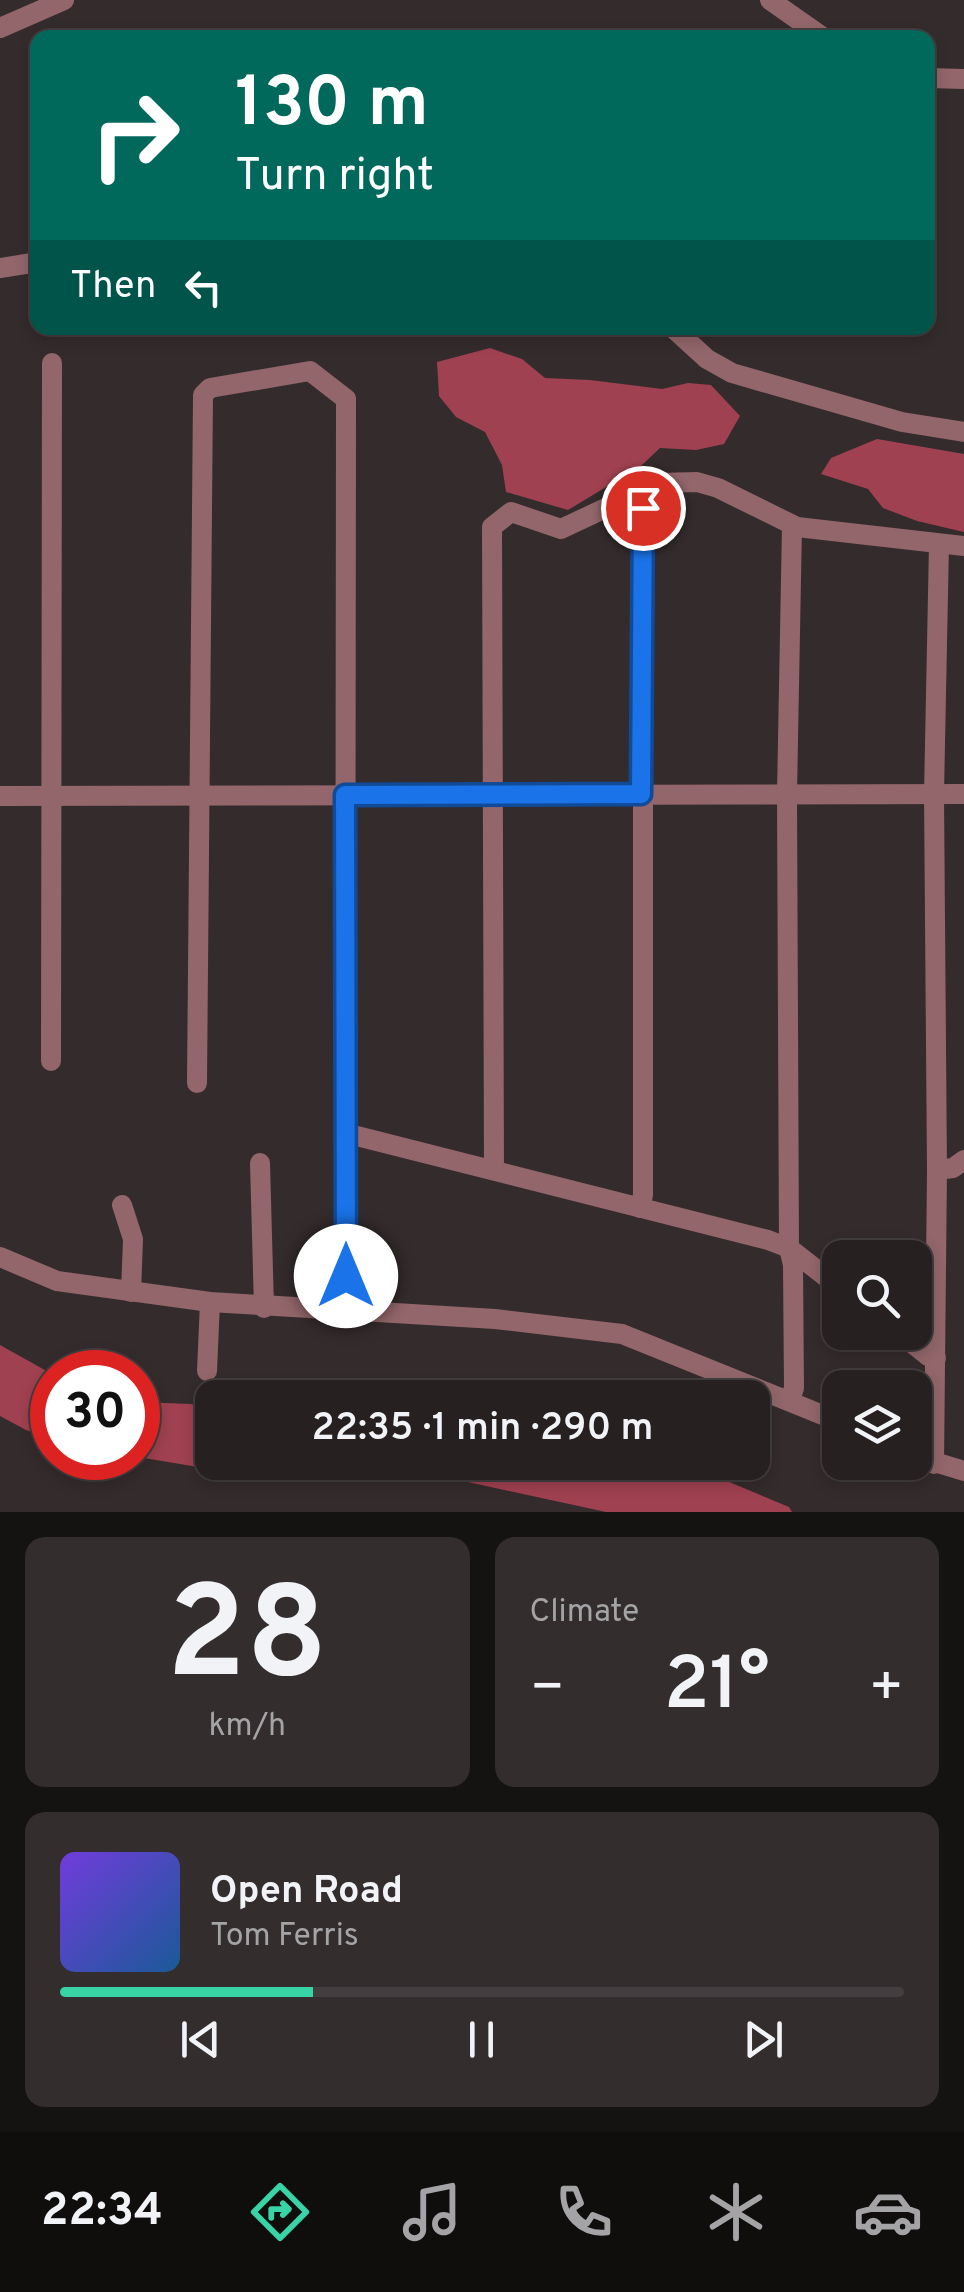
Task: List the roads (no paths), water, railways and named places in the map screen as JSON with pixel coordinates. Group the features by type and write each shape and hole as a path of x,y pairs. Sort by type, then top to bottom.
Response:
{"street":[{"path":"0,28 64,0"},
{"path":"770,0 813,30"},
{"path":"935,78 964,80"},
{"path":"0,268 30,263"},
{"path":"681,335 707,359 732,373 902,422 964,432"},
{"path":"51,1061 52,363"},
{"path":"197,1083 202,395 210,388 310,371 346,399 346,1312"},
{"path":"494,1170 492,527 512,512 560,529 659,484 697,482 718,488 792,525 856,536 964,546"},
{"path":"637,495 643,508 640,1208"},
{"path":"790,1400 794,1388 794,1265 788,1248 787,794 792,525"},
{"path":"932,1395 936,1358 934,794 939,544"},
{"path":"0,796 964,794"},
{"path":"345,1132 788,1248 822,1274"},
{"path":"937,1170 953,1168 964,1160"},
{"path":"260,1163 264,1308"},
{"path":"122,1205 133,1239 130,1292"},
{"path":"0,1257 57,1281 210,1302 495,1318 622,1334 822,1414"},
{"path":"207,1372 210,1302"},
{"path":"920,1350 936,1358"},
{"path":"932,1462 964,1470"}]}
